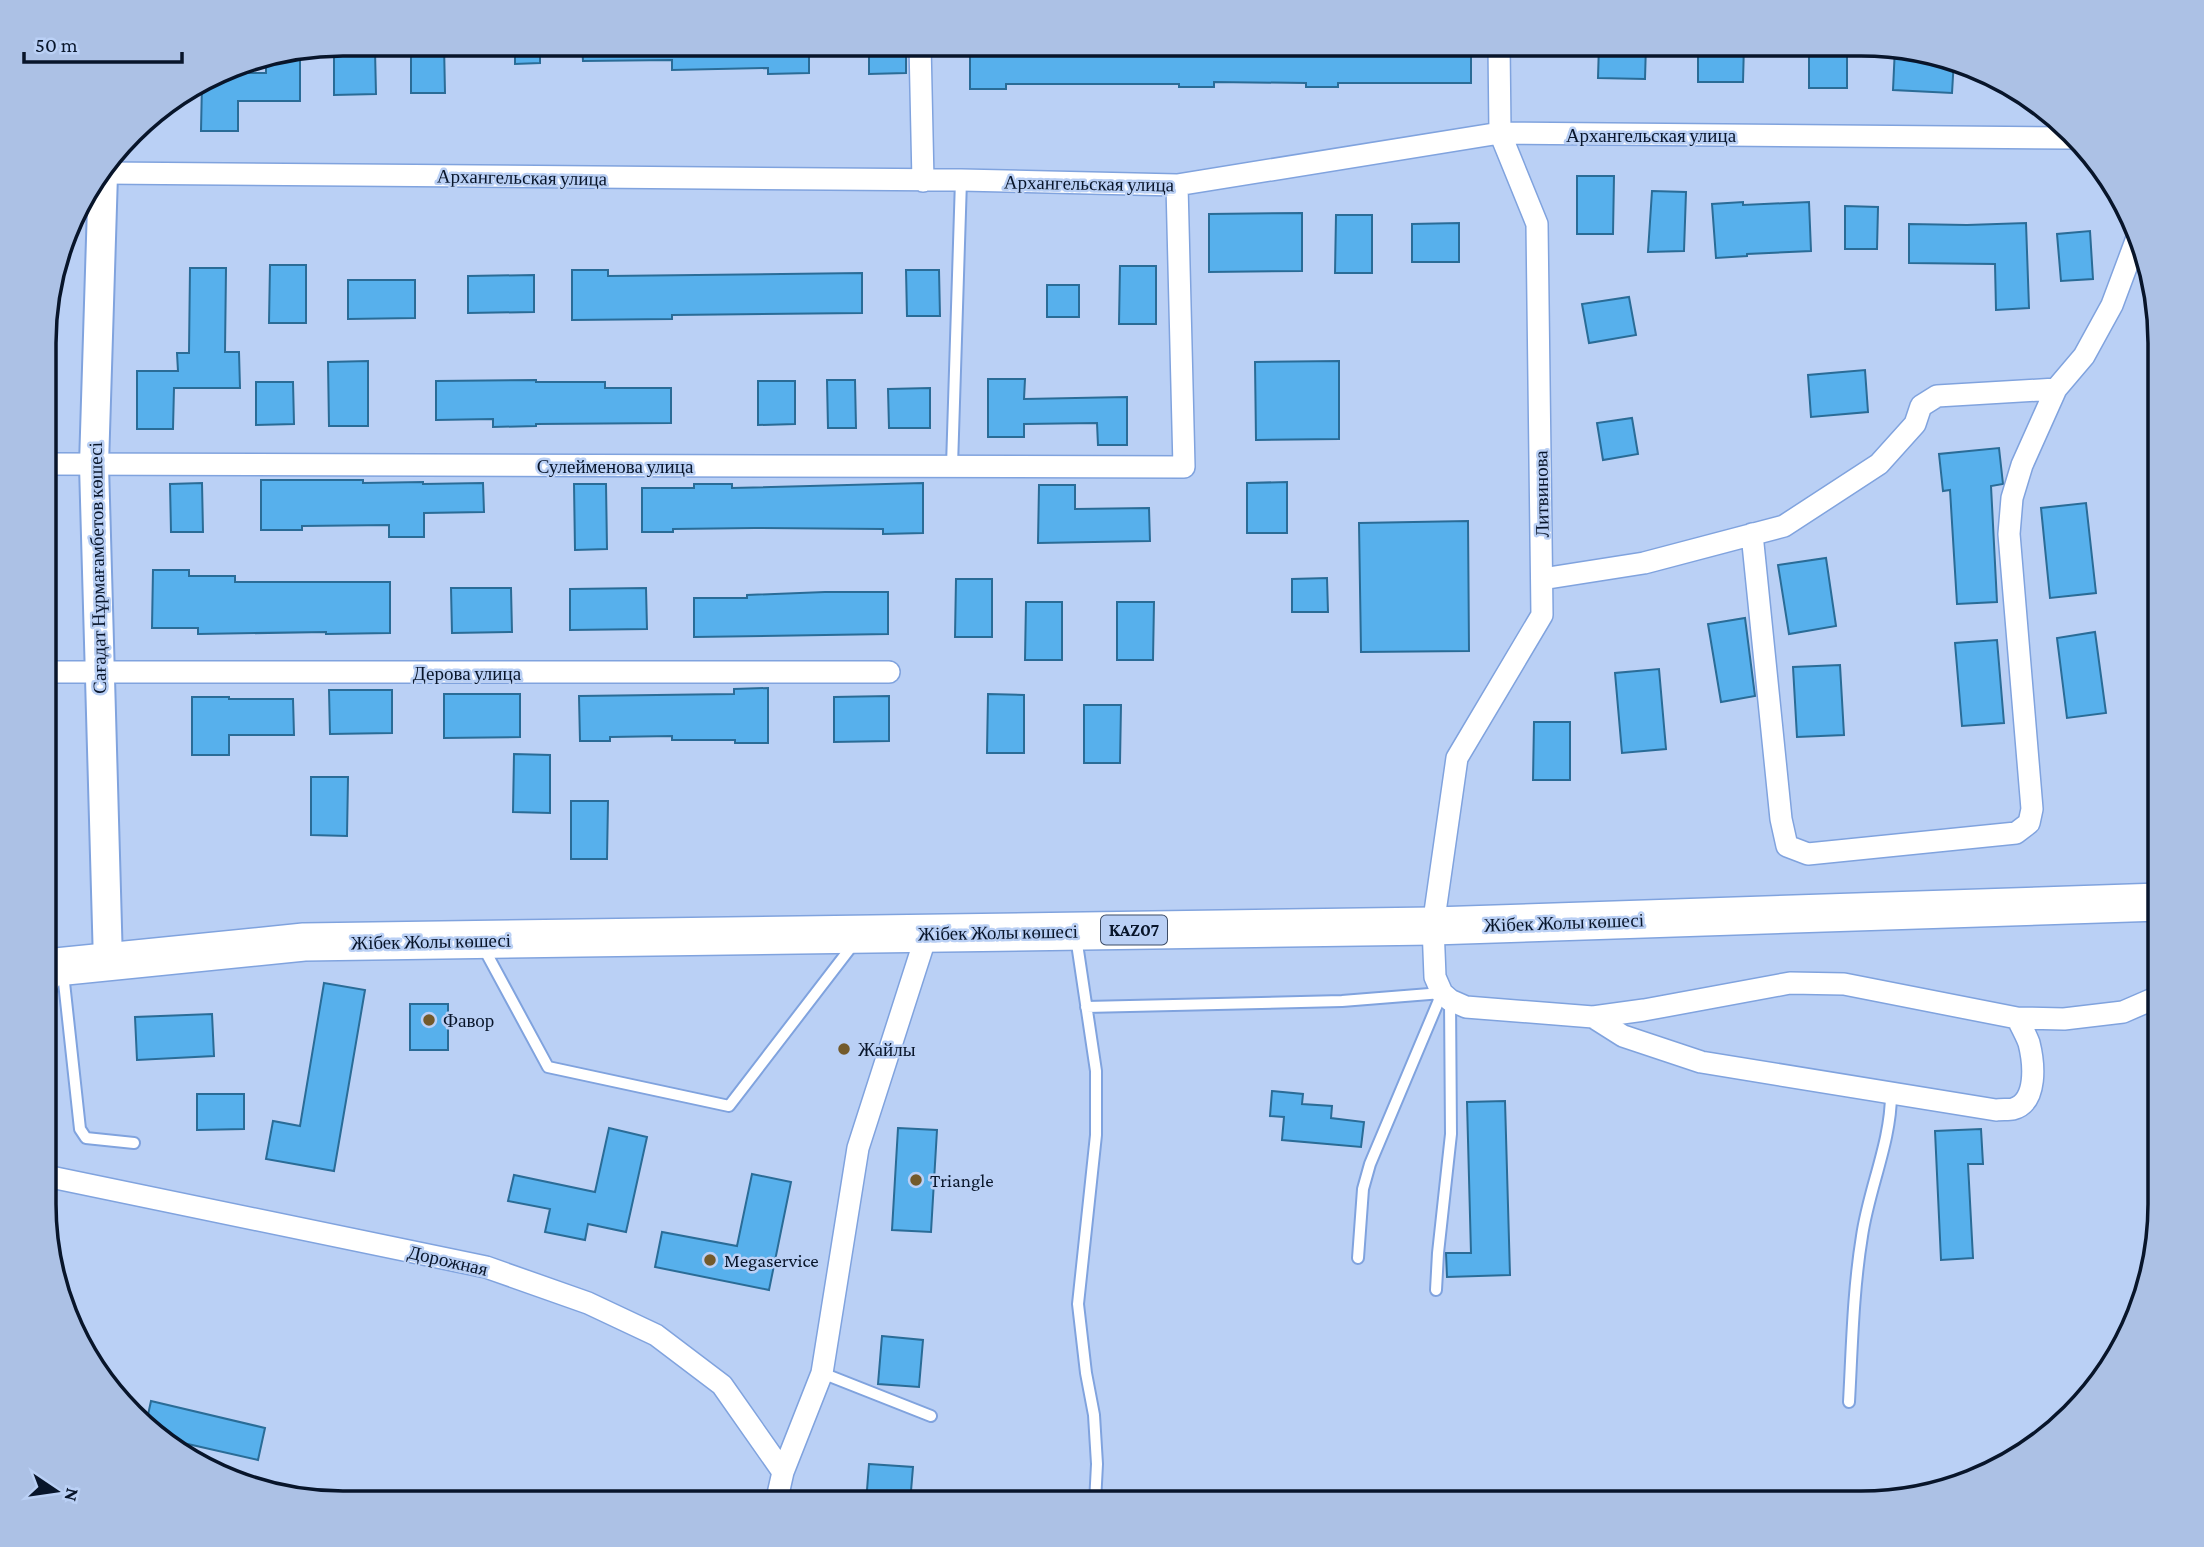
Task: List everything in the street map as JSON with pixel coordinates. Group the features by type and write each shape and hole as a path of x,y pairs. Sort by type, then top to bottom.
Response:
{"highway":[{"name":"Жібек Жолы көшесі","path":"56,967 304,942 1433,926 2148,902"}],"main road":[{"name":"Сағадат Нұрмағамбетов көшесі","path":"103,186 94,465 108,962"}],"street":[{"path":"920,56 923,181"},
{"name":"Литвинова","path":"1446,996 1435,977 1433,926 1457,758 1542,615 1538,224 1500,133 1499,56"},
{"name":"Архангельская улица","path":"112,173 961,180 1177,185 1500,133 2062,138"},
{"name":"Сулейменова улица","path":"56,464 1184,467 1177,185"},
{"path":"1752,534 1781,819 1787,846 1808,854 2016,833 2029,823 2032,809 2009,534 2012,498 2022,465 2056,389 2084,356 2112,306 2132,250"},
{"path":"1542,579 1644,563 1784,526 1879,464 1915,424 1921,406 1937,396 2056,389"},
{"name":"Дерова улица","path":"56,672 889,672"},
{"path":"779,1491 783,1472 822,1373 858,1148 927,933"},
{"path":"1446,996 1466,1007 1593,1017 1790,983 1844,984 2017,1018 2064,1019 2123,1012 2148,1001"},
{"path":"1593,1017 1623,1036 1701,1062 1996,1110 2014,1108 2030,1094 2032,1070 2029,1044 2017,1018"},
{"name":"Дорожная","path":"56,1178 486,1267 588,1303 656,1335 722,1385 783,1472"}],"lane":[{"path":"952,466 961,180"},
{"path":"1075,931 1096,1071 1096,1135 1078,1304 1094,1415 1096,1491"},
{"path":"478,940 548,1067 729,1105 860,934"},
{"path":"56,979 80,1129 86,1138 134,1143"},
{"path":"1086,1007 1342,1002 1446,996"},
{"path":"1358,1258 1363,1189 1370,1164 1446,996"},
{"path":"1436,1290 1451,1134 1446,996"},
{"path":"1849,1402 1854,1294 1861,1236 1886,1134 1891,1094"},
{"path":"822,1373 931,1416"}],"building":[{"path":"334,56 375,56 376,94 334,95"},
{"path":"411,56 444,56 445,93 411,93"},
{"path":"515,56 540,56 540,63 515,64"},
{"path":"583,56 809,56 809,73 768,74 768,68 672,70 672,60 583,61"},
{"path":"869,56 906,56 906,73 869,74"},
{"path":"970,56 1471,56 1471,83 1338,83 1338,87 1306,87 1306,83 1214,82 1214,87 1179,87 1179,84 1006,84 1006,89 970,89"},
{"path":"1599,56 1646,56 1645,79 1598,78"},
{"path":"1698,56 1744,56 1743,82 1698,82"},
{"path":"1809,56 1847,56 1847,88 1809,88"},
{"path":"1894,58 1953,71 1952,93 1893,90"},
{"path":"300,59 300,101 238,101 238,131 201,131 202,93 246,73 266,73 266,67"},
{"path":"1577,176 1614,176 1613,234 1577,234"},
{"path":"1652,191 1686,192 1684,251 1648,252"},
{"path":"1743,202 1743,205 1809,202 1811,251 1716,258 1712,204"},
{"path":"1845,206 1878,207 1877,249 1845,249"},
{"path":"1302,213 1302,271 1209,272 1209,214"},
{"path":"1336,215 1372,215 1372,273 1335,273"},
{"path":"1459,223 1459,262 1412,262 1412,224"},
{"path":"2026,223 2029,308 1996,310 1995,264 1909,263 1909,224"},
{"path":"2090,231 2093,279 2061,281 2057,234"},
{"path":"270,265 306,265 306,323 269,323"},
{"path":"1120,266 1156,266 1156,324 1119,324"},
{"path":"190,268 226,268 225,352 239,352 240,388 174,388 173,429 137,429 137,371 178,371 177,353 189,353"},
{"path":"572,270 608,270 608,276 862,273 862,313 672,315 672,319 572,320"},
{"path":"906,270 939,270 940,316 907,316"},
{"path":"534,275 534,312 468,313 468,276"},
{"path":"348,280 415,280 415,318 348,319"},
{"path":"1047,285 1079,285 1079,317 1047,317"},
{"path":"1629,297 1636,335 1589,343 1582,304"},
{"path":"368,361 368,426 329,426 328,362"},
{"path":"1339,361 1339,439 1256,440 1255,362"},
{"path":"1865,370 1868,412 1811,417 1808,375"},
{"path":"988,379 1025,379 1024,399 1127,397 1127,445 1098,445 1097,423 1024,424 1024,437 988,437"},
{"path":"827,380 855,380 856,428 828,428"},
{"path":"436,381 605,382 605,388 671,388 671,423 493,427 493,419 436,420"},
{"path":"758,381 795,381 795,424 758,425"},
{"path":"256,382 293,382 294,424 256,425"},
{"path":"930,388 930,428 889,428 888,389"},
{"path":"1632,418 1638,454 1603,460 1597,423"},
{"path":"1999,448 2003,484 1991,486 1997,602 1957,604 1950,490 1943,491 1939,454"},
{"path":"261,480 483,483 484,512 424,513 424,537 389,537 389,525 302,526 302,530 261,530"},
{"path":"1287,482 1287,533 1247,533 1247,483"},
{"path":"202,483 203,532 171,532 170,484"},
{"path":"923,483 923,533 883,534 883,529 755,528 642,532 642,488 694,488 694,484 732,484 732,488"},
{"path":"574,484 606,484 607,549 575,550"},
{"path":"1039,485 1075,485 1075,509 1149,508 1150,541 1038,543"},
{"path":"2086,503 2096,593 2050,598 2041,508"},
{"path":"1468,521 1469,651 1361,652 1359,523"},
{"path":"1826,558 1836,626 1789,634 1778,565"},
{"path":"153,570 189,570 189,576 235,576 235,582 390,582 390,633 198,634 198,628 152,628"},
{"path":"1327,578 1328,612 1292,612 1292,579"},
{"path":"956,579 992,579 992,637 955,637"},
{"path":"451,588 511,588 512,632 452,633"},
{"path":"646,588 647,629 570,630 570,589"},
{"path":"888,592 888,634 694,637 694,598 747,598 747,595"},
{"path":"1026,602 1062,602 1062,660 1025,660"},
{"path":"1117,602 1154,602 1153,660 1117,660"},
{"path":"1745,618 1755,696 1721,702 1708,624"},
{"path":"2095,632 2106,713 2067,718 2057,638"},
{"path":"1997,640 2004,723 1962,726 1955,643"},
{"path":"1840,665 1844,735 1797,737 1793,667"},
{"path":"1659,669 1666,749 1622,753 1615,673"},
{"path":"768,688 768,743 672,740 672,736 610,737 610,741 580,741 579,696 734,694 734,689"},
{"path":"329,690 392,690 392,733 330,734"},
{"path":"444,694 520,694 520,737 444,738"},
{"path":"988,694 1024,695 1024,753 987,753"},
{"path":"889,696 889,741 834,742 834,697"},
{"path":"192,697 293,699 294,735 229,735 229,755 192,755"},
{"path":"1084,705 1121,705 1120,763 1084,763"},
{"path":"1534,722 1570,722 1570,780 1533,780"},
{"path":"514,754 550,755 550,813 513,812"},
{"path":"311,777 348,777 347,836 311,835"},
{"path":"571,801 608,801 607,859 571,859"},
{"path":"324,983 365,990 334,1171 266,1159 273,1121 300,1126"},
{"path":"410,1004 448,1004 448,1050 410,1050"},
{"path":"212,1014 214,1056 137,1060 135,1017"},
{"path":"1272,1091 1303,1094 1302,1104 1332,1106 1331,1118 1364,1122 1361,1147 1282,1140 1284,1117 1270,1116"},
{"path":"197,1094 244,1094 244,1129 197,1130"},
{"path":"1505,1101 1510,1275 1447,1277 1446,1253 1471,1253 1467,1102"},
{"path":"609,1128 647,1137 626,1232 588,1224 585,1240 545,1232 550,1209 508,1201 514,1175 595,1192"},
{"path":"898,1128 937,1130 931,1232 892,1230"},
{"path":"1981,1129 1983,1164 1968,1164 1973,1258 1941,1260 1935,1131"},
{"path":"752,1174 791,1182 769,1290 655,1267 662,1232 737,1246"},
{"path":"882,1336 923,1340 919,1387 878,1384"},
{"path":"151,1401 265,1428 258,1460 184,1443 148,1414"},
{"path":"869,1464 913,1467 911,1491 867,1491"}],"place":[{"name":"Фавор","path":"429,1020"},
{"name":"Жайлы","path":"844,1049"},
{"name":"Triangle","path":"916,1180"},
{"name":"Megaservice","path":"710,1260"}]}
